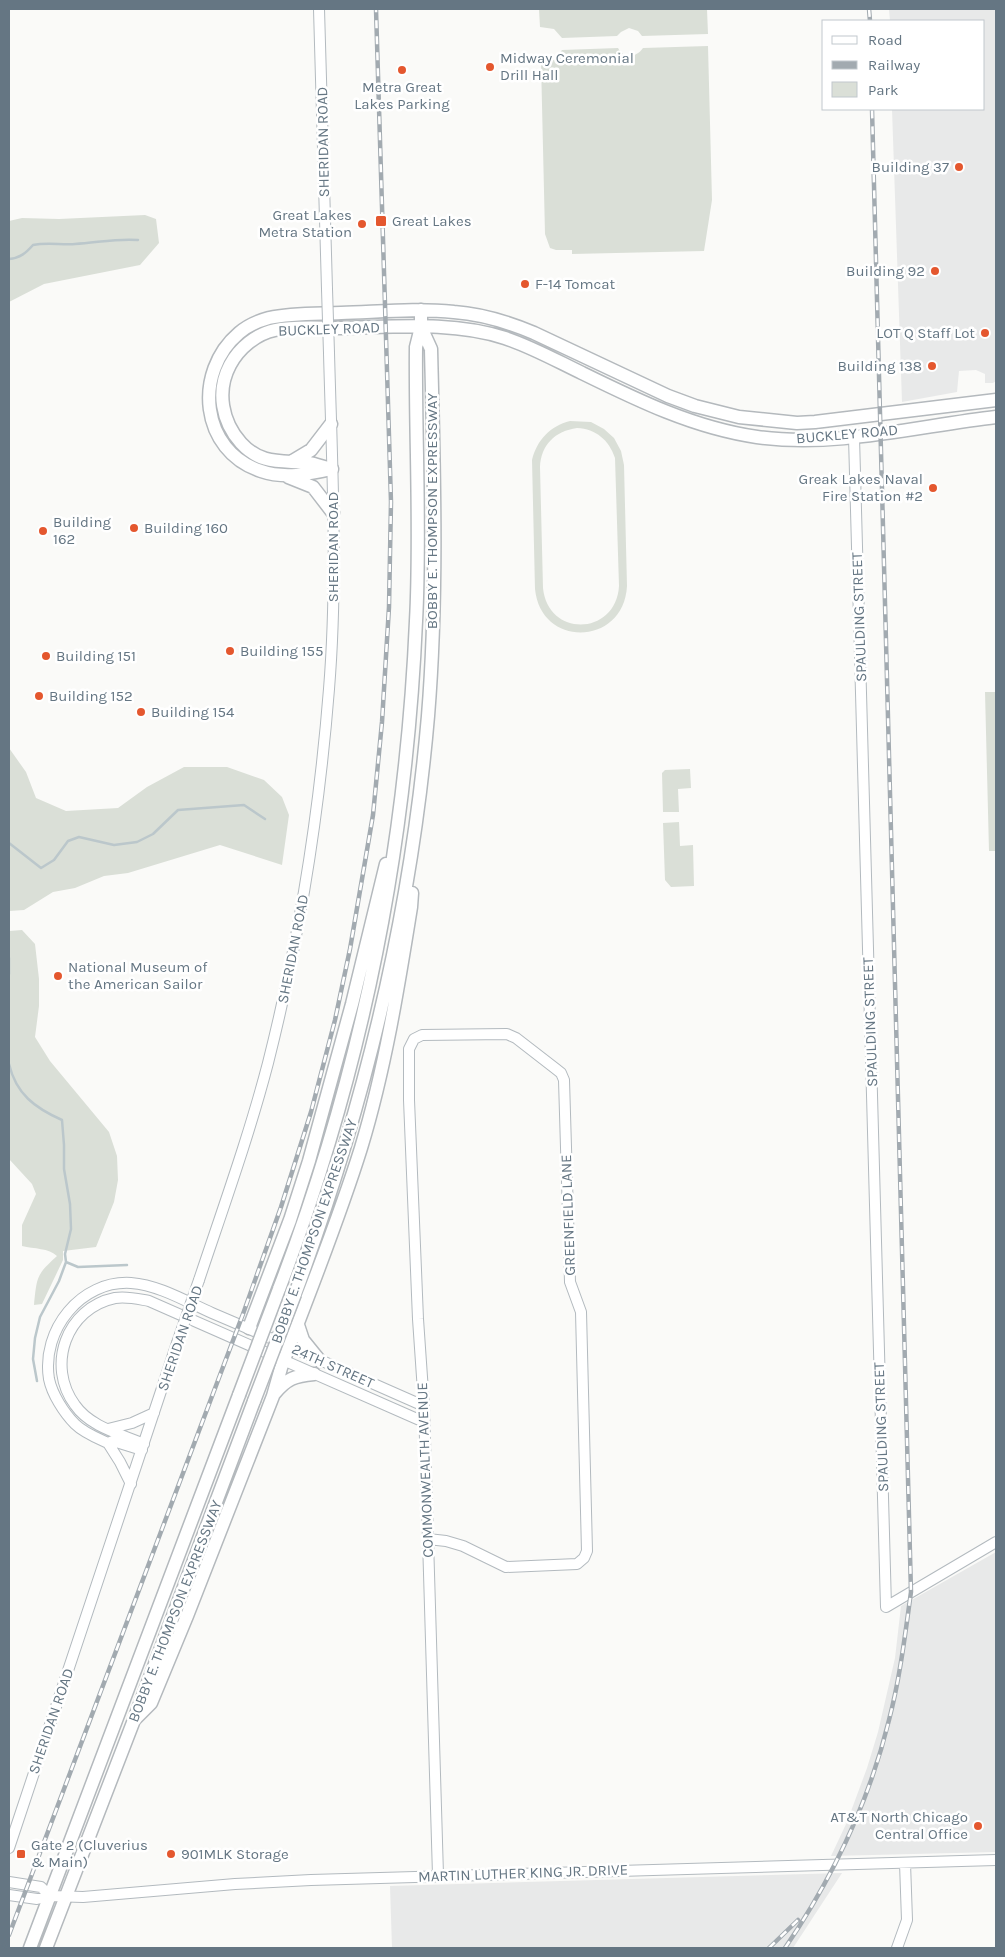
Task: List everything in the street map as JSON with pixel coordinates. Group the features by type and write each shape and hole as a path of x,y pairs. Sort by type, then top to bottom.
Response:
{"highway":[{"name":"BOBBY E. THOMPSON EXPRESSWAY","path":"50,1896 279,1289 333,1132 352,1059 376,955 396,841 409,732 416,619 418,539 415,362 416,347 421,327 421,310"},
{"name":"BUCKLEY ROAD","path":"332,469 283,476 260,471 240,460 223,443 212,422 208,400 211,376 216,362 230,341 240,332 257,322 284,316 421,310 478,315 513,325 668,396 703,408 739,417 797,423 815,422 996,400"},
{"name":"BOBBY E. THOMPSON EXPRESSWAY","path":"66,1897 295,1294 330,1196 359,1100 388,979 414,833 428,716 433,621 435,549 430,349 421,327"},
{"name":"BUCKLEY ROAD","path":"332,469 309,463 289,464 268,460 253,453 241,443 230,428 224,411 222,390 227,370 239,352 248,343 276,330 421,327 461,329 504,338 651,406 685,419 728,431 786,440 822,440 854,437 996,417"},
{"path":"289,464 311,450 331,424"},
{"path":"283,476 300,480 313,487 333,513"},
{"path":"134,1720 151,1703 187,1616 273,1396 284,1360 361,1146 387,1046 411,907 414,833"},
{"path":"249,1328 290,1220 309,1161 352,1004 383,870 396,841"},
{"path":"298,1325 303,1340 320,1360"},
{"path":"273,1396 283,1383 298,1375 314,1374"},
{"path":"30,1948 50,1896"},
{"path":"46,1948 66,1897"}],"street":[{"name":"SHERIDAN ROAD","path":"9,1848 247,1134 267,1065 286,988 304,895 315,824 330,687 333,596 331,424 319,9"},
{"name":"SPAULDING STREET","path":"854,437 886,1607 996,1542"},
{"name":"GREENFIELD LANE","path":"409,1065 409,1049 411,1043 418,1037 507,1034 516,1038 561,1073 564,1080 570,1282 581,1312 586,1528 586,1554 581,1562 571,1565 506,1567 463,1546 446,1541 428,1539"},
{"name":"COMMONWEALTH AVENUE","path":"409,1065 417,1310 424,1406 438,1875"},
{"name":"24TH STREET","path":"143,1447 113,1441 108,1443 76,1425 56,1397 49,1379 49,1358 52,1340 60,1322 71,1307 86,1294 102,1287 122,1284 140,1285 168,1294 424,1406"},
{"name":"24TH STREET","path":"143,1447 96,1424 75,1406 67,1391 61,1369 63,1347 72,1327 82,1316 98,1304 117,1298 126,1297 149,1301 424,1422"},
{"path":"108,1429 136,1422 154,1413"},
{"path":"108,1443 131,1484"},
{"name":"MARTIN LUTHER KING JR. DRIVE","path":"9,1895 37,1899 50,1896 97,1896 235,1884 438,1875 996,1860"},
{"path":"897,1948 907,1920 905,1863"},
{"name":"MARTIN LUTHER KING JR. DRIVE","path":"9,1882 41,1887 50,1896"}],"shaded area":[{"path":"889,9 996,9 996,381 985,383 985,374 976,370 959,371 957,392 902,402 892,110 985,110 985,20 890,20"},
{"path":"996,1552 996,1852 831,1856 847,1822 878,1732 895,1658 901,1606"},
{"path":"842,1873 793,1948 392,1948 390,1886"}],"green space":[{"path":"539,9 707,9 708,34 642,36 638,31 629,28 617,36 562,38 554,29 540,27"},
{"path":"708,46 712,200 704,251 572,254 572,250 550,248 545,234 541,62 554,60 562,50 618,48 623,54 630,56 637,54 643,48"},
{"path":"145,215 156,219 159,243 140,265 44,284 9,302 9,221 22,218 59,219"},
{"path":"570,421 591,422 604,429 614,438 621,451 624,465 627,586 622,606 612,620 598,629 582,632 566,630 551,622 541,609 535,589 532,460 537,446 545,435 563,423","holes":["577,428 584,429 601,437 609,446 615,458 619,586 615,602 607,614 595,622 582,624 568,623 557,616 548,604 543,588 540,467 543,452 551,440 562,432"]},
{"path":"985,692 996,692 996,851 989,851"},
{"path":"9,748 26,772 36,798 66,811 118,808 147,787 184,767 227,767 264,780 282,797 289,815 282,865 220,845 128,873 104,876 75,888 53,892 24,910 9,911"},
{"path":"690,769 691,788 678,789 679,812 663,812 662,773 665,770"},
{"path":"679,822 680,846 693,845 694,886 671,887 665,880 663,823"},
{"path":"22,930 35,944 39,979 39,1006 35,1037 50,1061 109,1132 117,1156 118,1180 114,1202 96,1247 63,1251 63,1260 42,1304 34,1305 37,1282 41,1272 57,1256 46,1250 22,1246 22,1225 36,1194 32,1184 9,1159 9,931"}],"waterway":[{"path":"9,259 20,256 33,245 38,244 138,240"},
{"path":"9,843 41,868 54,860 68,841 79,837 114,845 137,842 153,834 178,810 244,805 265,819"},
{"path":"9,958 9,974"},
{"path":"9,1064 16,1084 28,1099 62,1120 64,1169 70,1204 71,1229 65,1254 66,1262 59,1281 40,1317 35,1338 33,1359 37,1381"},
{"path":"66,1262 78,1267 127,1265"}],"railway":[{"path":"9,1935 243,1314 281,1207 311,1112 335,1020 350,949 373,815 382,722 389,607 391,502 376,9"},
{"path":"869,9 870,20"},
{"path":"785,1948 833,1867 860,1810 871,1781 881,1751 896,1688 911,1592 872,110"},
{"path":"769,1948 798,1920"}],"place":[{"name":"Midway Ceremonial Drill Hall","path":"490,67"},
{"name":"Metra Great Lakes Parking","path":"402,70"},
{"name":"Building 37","path":"959,167"},
{"name":"Great Lakes","path":"381,221"},
{"name":"Great Lakes Metra Station","path":"362,224"},
{"name":"Building 92","path":"935,271"},
{"name":"F-14 Tomcat","path":"525,284"},
{"name":"LOT Q Staff Lot","path":"985,333"},
{"name":"Building 138","path":"932,366"},
{"name":"Greak Lakes Naval Fire Station #2","path":"933,488"},
{"name":"Building 160","path":"134,528"},
{"name":"Building 162","path":"43,531"},
{"name":"Building 155","path":"230,651"},
{"name":"Building 151","path":"46,656"},
{"name":"Building 152","path":"39,696"},
{"name":"Building 154","path":"141,712"},
{"name":"National Museum of the American Sailor","path":"58,976"},
{"name":"AT&T North Chicago Central Office","path":"978,1826"},
{"name":"Gate 2 (Cluverius & Main)","path":"21,1854"},
{"name":"901MLK Storage","path":"171,1854"}]}
